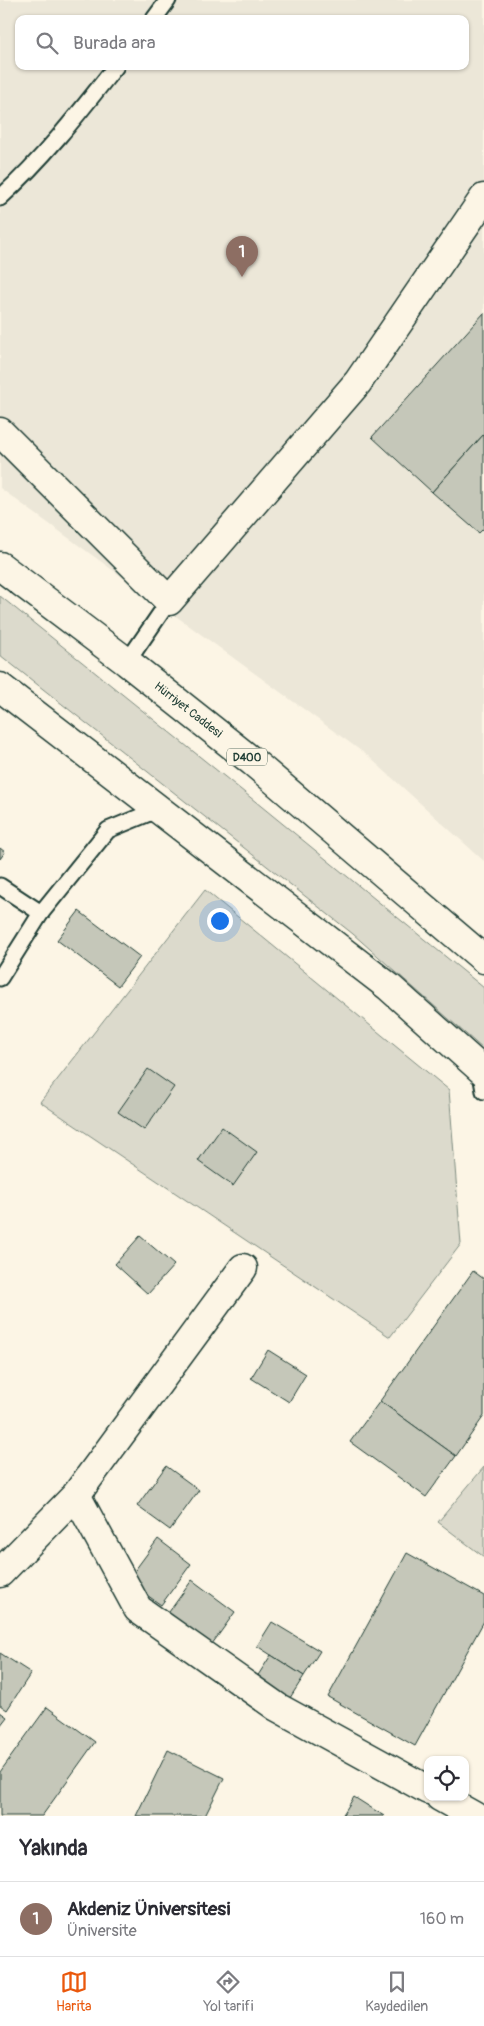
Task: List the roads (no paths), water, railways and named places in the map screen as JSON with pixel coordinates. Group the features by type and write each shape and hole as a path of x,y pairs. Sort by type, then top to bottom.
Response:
{"main road":[{"path":"0,432 170,601 358,382 484,198"},
{"name":"Hürriyet Caddesi","path":"0,566 127,662 253,762 484,959"},
{"path":"0,687 389,987 483,1077"},
{"path":"0,1573 76,1495 243,1268"},
{"path":"76,1495 138,1609 277,1706 424,1788"},
{"path":"447,1801 474,1816"}],"lane":[{"path":"157,15 168,0"},
{"path":"0,198 47,152 113,70"},
{"path":"127,662 170,601"},
{"path":"0,978 41,914 108,830 159,809"},
{"path":"0,886 41,914"}],"place":[{"name":"Akdeniz Üniversitesi","path":"242,277"}]}
